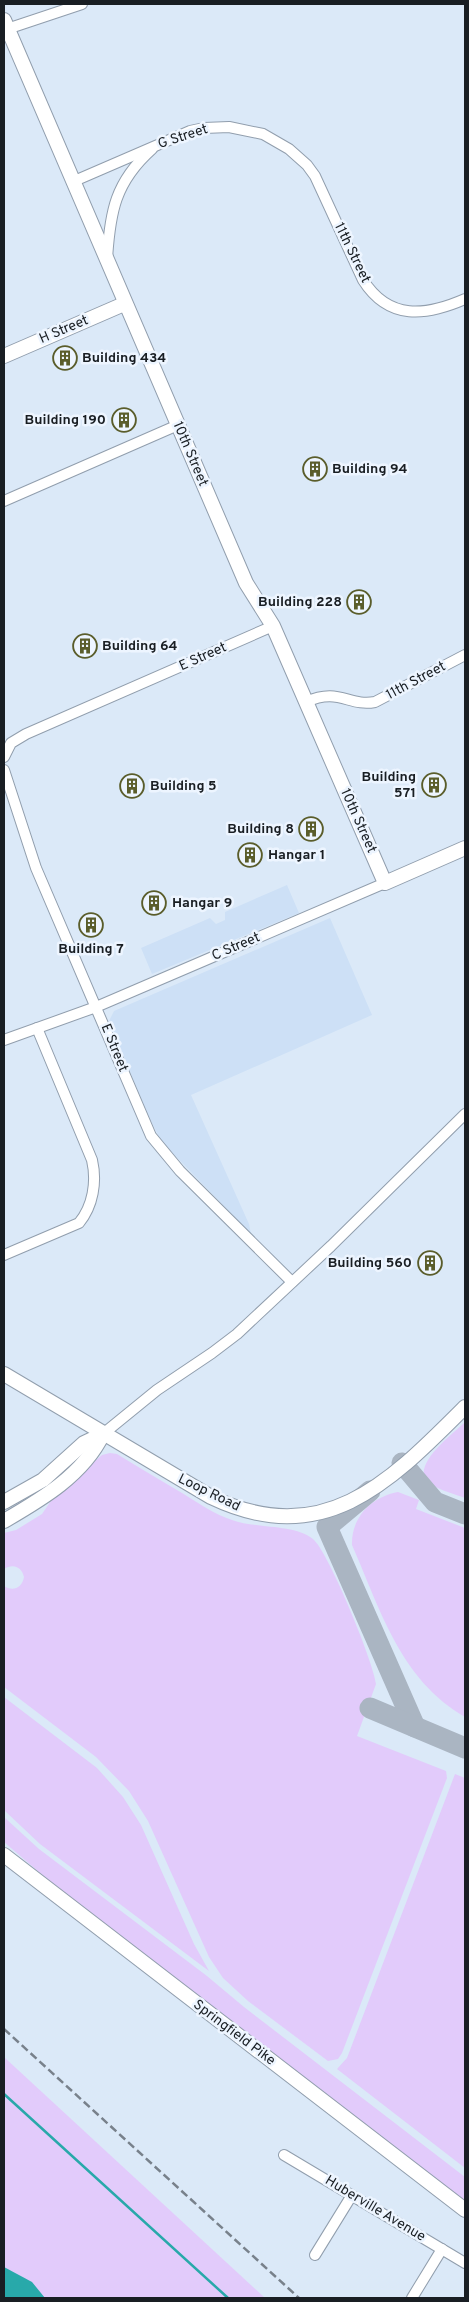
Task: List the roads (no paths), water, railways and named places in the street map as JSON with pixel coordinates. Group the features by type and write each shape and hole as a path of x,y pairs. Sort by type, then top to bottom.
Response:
{"street":[{"path":"5,26 82,4"},
{"name":"10th Street","path":"5,26 246,584 273,626 385,883"},
{"name":"G Street","path":"72,182 158,144 204,128 229,127 247,129 271,138 289,148 307,165 315,176"},
{"path":"107,264 111,218 118,193 139,162 158,144"},
{"name":"11th Street","path":"315,176 358,272 373,293 392,306 413,312 439,310 465,299"},
{"name":"H Street","path":"4,356 124,304"},
{"path":"4,501 178,425"},
{"name":"E Street","path":"4,757 11,743 26,734 273,626"},
{"name":"11th Street","path":"306,702 328,695 364,702 375,702 465,655"},
{"name":"E Street","path":"4,770 30,853 145,1123 158,1146 180,1171 292,1282"},
{"name":"C Street","path":"4,1040 96,1007 465,848"},
{"path":"4,1255 79,1223 90,1205 95,1178 92,1160 37,1028"},
{"path":"4,1502 43,1480 84,1443 103,1434 157,1390 223,1346 292,1282 465,1114"},
{"name":"Loop Road","path":"4,1374 103,1434 225,1504 254,1513 296,1515 337,1507 357,1499 382,1484 424,1449 465,1407"},
{"path":"4,1521 54,1490 74,1473 94,1452 103,1434"},
{"name":"Springfield Pike","path":"4,1855 465,2210"},
{"name":"Huberville Avenue","path":"284,2155 465,2263"},
{"path":"315,2256 352,2196"},
{"path":"412,2298 442,2249"}],"waterway":[{"path":"4,2094 228,2298"}],"railway":[{"path":"4,2029 299,2298"}],"place":[{"name":"Building 434","path":"65,358"},
{"name":"Building 190","path":"124,420"},
{"name":"Building 94","path":"315,469"},
{"name":"Building 228","path":"359,602"},
{"name":"Building 64","path":"85,646"},
{"name":"Building 571","path":"434,785"},
{"name":"Building 5","path":"132,786"},
{"name":"Building 8","path":"311,829"},
{"name":"Hangar 1","path":"250,855"},
{"name":"Hangar 9","path":"154,903"},
{"name":"Building 7","path":"91,925"},
{"name":"Building 560","path":"430,1263"}]}
